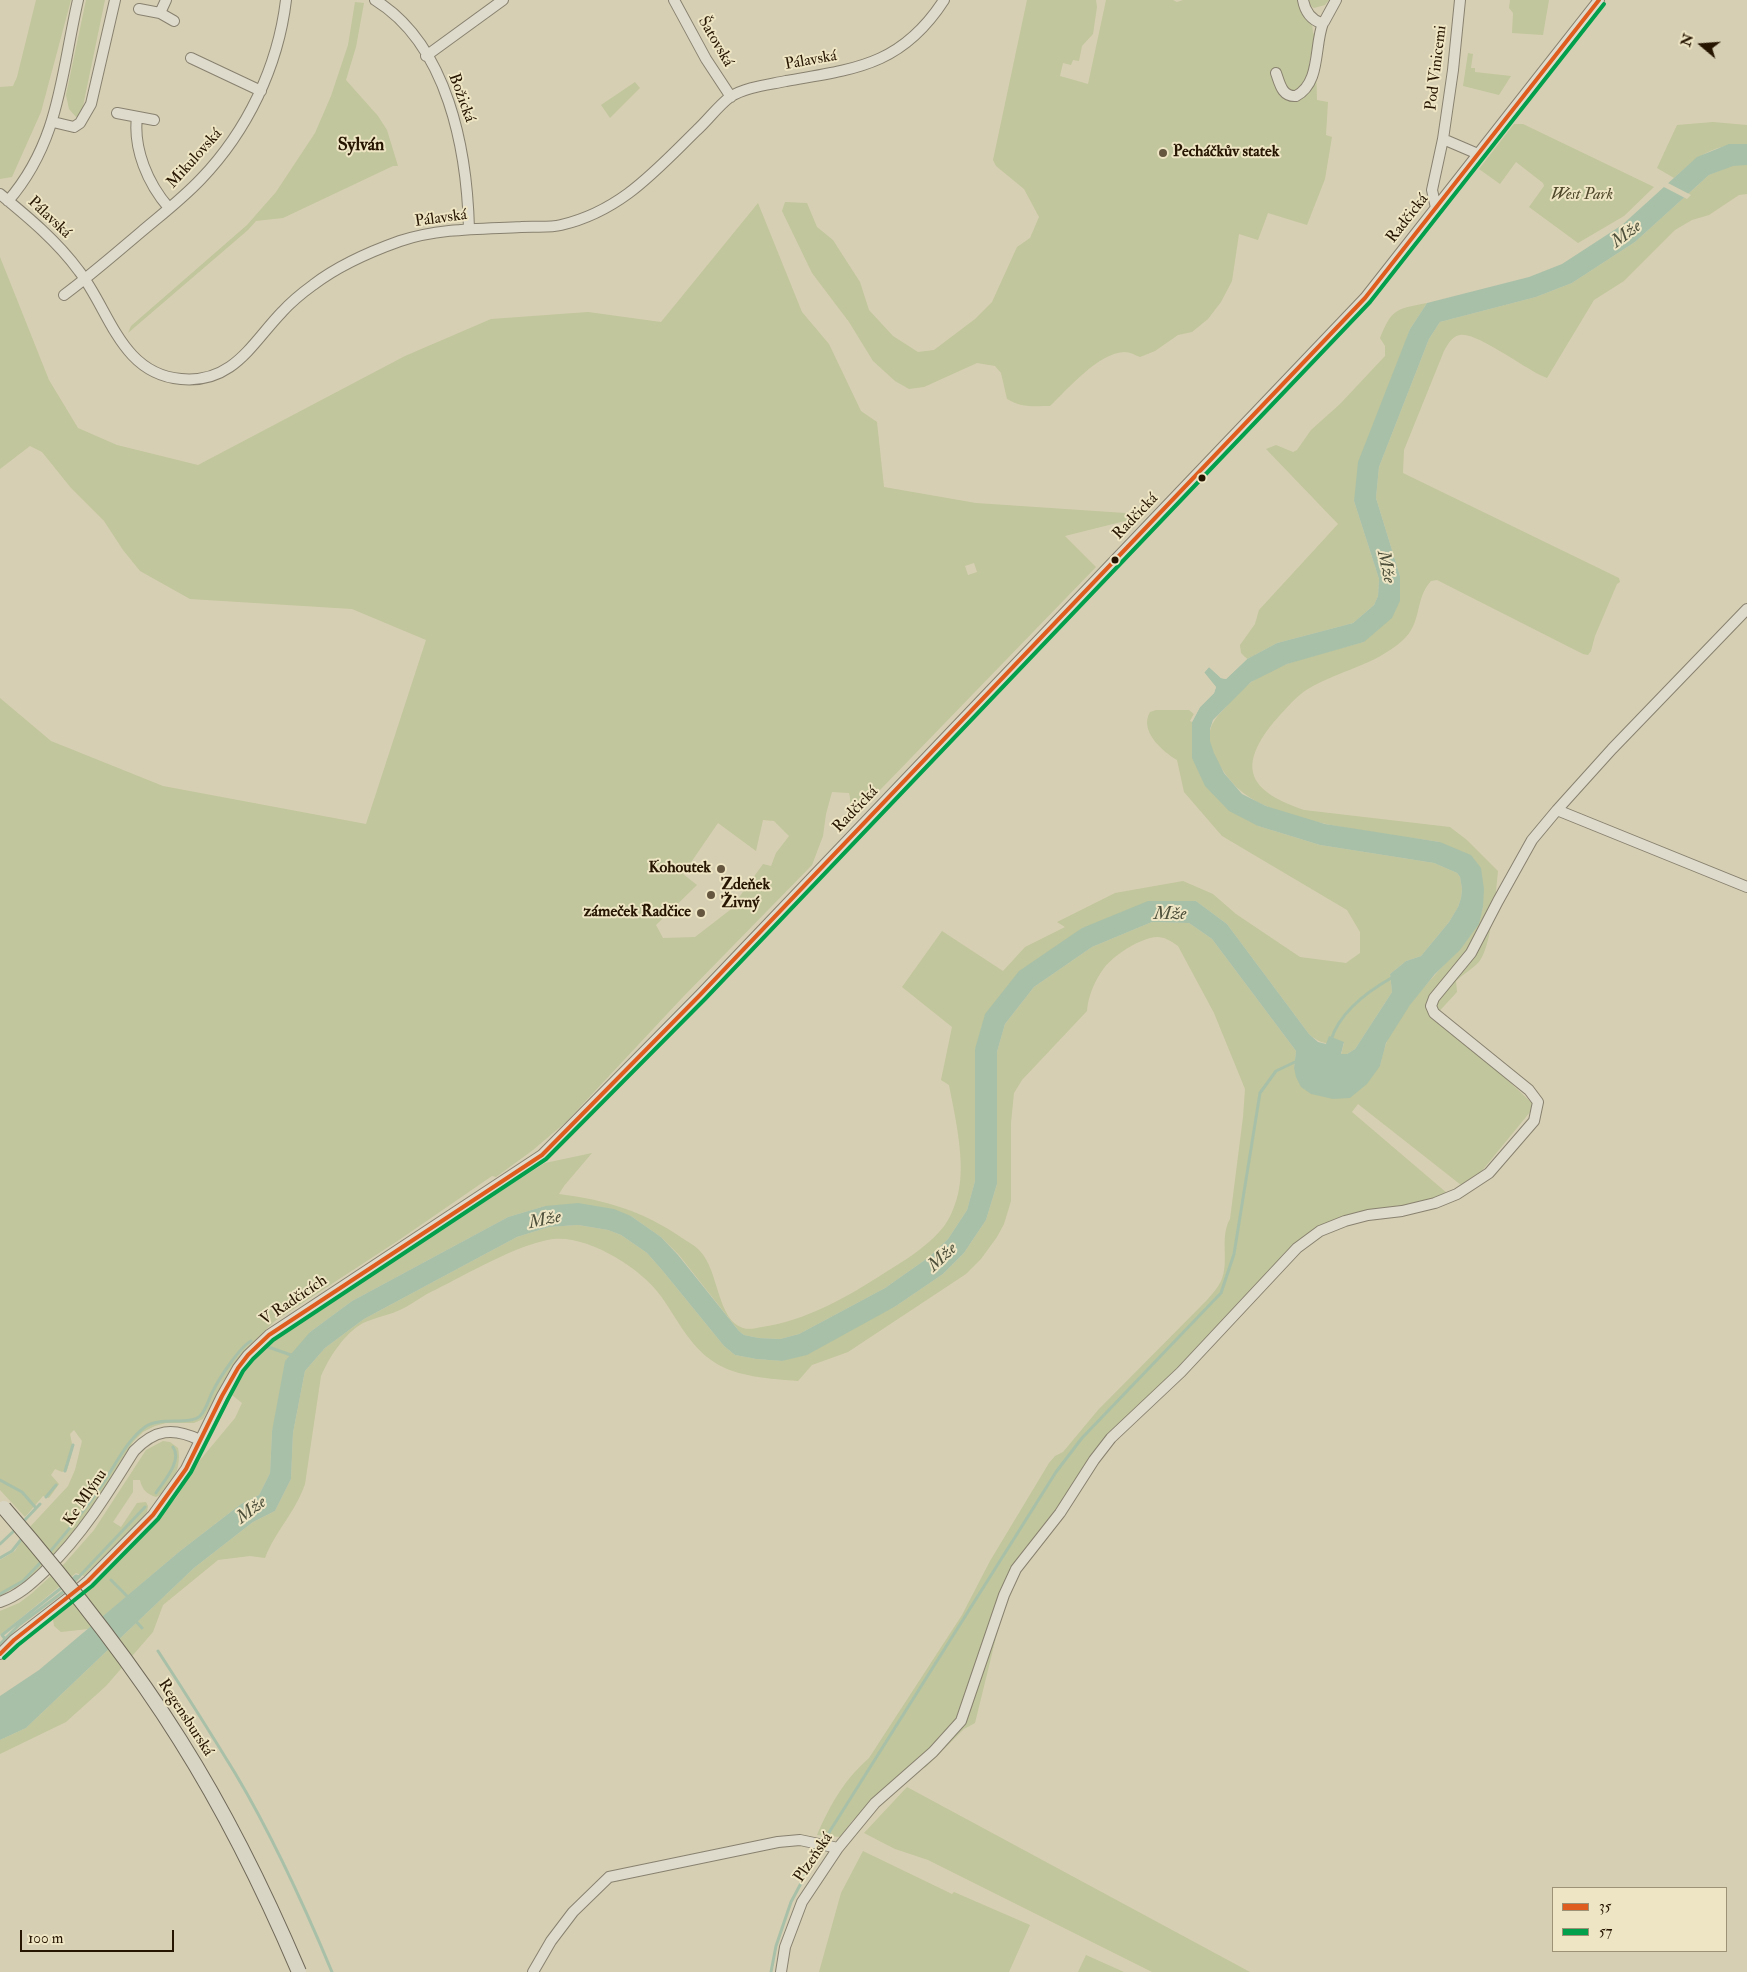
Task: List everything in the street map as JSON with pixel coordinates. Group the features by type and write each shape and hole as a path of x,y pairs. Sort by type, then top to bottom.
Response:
{"main road":[{"name":"Regensburská","path":"4,1508 58,1570 113,1642 180,1740 220,1808 272,1909 298,1972"}],"street":[{"path":"4,197 23,183 36,162 52,122 78,0"},
{"path":"52,122 74,127 80,122 91,104 115,0"},
{"path":"160,13 166,0"},
{"name":"Mikulovská","path":"64,295 201,179 221,156 245,121 261,91 274,56 286,0"},
{"name":"Božická","path":"375,0 402,21 412,33 444,90 459,138 466,178 469,229"},
{"path":"426,56 503,0"},
{"name":"Šatovská","path":"674,0 706,59 731,97"},
{"name":"Pálavská","path":"4,197 44,232 71,260 85,279 119,340 134,359 166,377 192,380 215,374 234,366 283,310 312,286 345,263 402,240 469,229 560,225 610,207 643,183 731,97 757,86 844,71 883,58 920,32 944,0"},
{"path":"1303,0 1306,11 1316,22 1323,23"},
{"path":"1276,73 1283,92 1287,95 1296,96 1308,85 1313,71 1323,23 1336,0"},
{"name":"Pod Vinicemi","path":"1436,208 1432,190 1443,139 1453,70 1460,0"},
{"name":"Radčická","path":"645,1052 1359,305 1599,0"},
{"path":"139,9 160,13 174,21"},
{"path":"191,58 261,91"},
{"path":"117,113 154,120"},
{"path":"137,117 136,138 140,153 156,191 168,208"},
{"path":"1443,139 1478,154"},
{"path":"1747,609 1619,742 1557,810 1747,887"},
{"name":"Plzeňská","path":"781,1972 785,1947 802,1902 833,1847 875,1803 933,1752 961,1721 1004,1595 1016,1569 1060,1513 1094,1460 1111,1438 1181,1372 1297,1248 1320,1231 1345,1221 1368,1215 1402,1211 1435,1204 1457,1194 1489,1173 1534,1121 1538,1102 1529,1090 1434,1013 1431,1006 1434,998 1472,953 1532,840 1557,810"},
{"name":"V Radčicích","path":"0,1654 14,1640 67,1599 137,1533 167,1499 186,1470 222,1396 238,1368 268,1335 542,1155 645,1052"},
{"name":"Ke Mlýnu","path":"0,1602 22,1592 66,1550 94,1515 134,1451 143,1442 157,1434 175,1431 184,1432 200,1440"},
{"path":"534,1972 551,1941 573,1912 609,1877 778,1842 800,1840 833,1847"}],"green space":[{"path":"36,0 71,0 41,112 12,177 0,179 0,87 13,86 17,77"},
{"path":"86,0 105,0 82,111 76,117 69,109 66,95"},
{"path":"1027,0 1096,0 1097,7 1093,34 1082,46 1079,61 1073,60 1071,65 1063,63 1060,76 1088,84 1106,0 1173,0 1177,2 1183,0 1298,0 1312,23 1313,33 1315,34 1309,64 1316,67 1317,100 1328,102 1326,135 1332,137 1325,179 1307,225 1268,213 1258,240 1239,234 1232,281 1221,302 1208,319 1192,332 1178,335 1155,351 1140,357 1125,352 1105,358 1084,373 1050,406 1023,405 1012,402 1007,399 1001,373 995,366 977,363 924,387 909,389 895,381 873,361 849,322 812,273 782,211 785,202 807,203 817,227 833,240 860,282 869,310 893,336 918,352 934,350 975,319 992,302 1017,247 1030,238 1039,217 1024,189 996,166 993,160"},
{"path":"1309,0 1329,0 1325,5 1314,8"},
{"path":"1510,0 1549,0 1543,35 1512,33 1513,13 1509,8"},
{"path":"355,2 364,3 356,47 346,80 378,116 387,130 398,166 393,166 283,218 256,221 248,230 128,333 131,326 247,225 276,192 315,133 331,96 348,45"},
{"path":"1468,53 1473,54 1471,68 1475,68 1475,72 1511,76 1499,95 1463,86"},
{"path":"635,82 640,88 610,118 601,105"},
{"path":"1713,122 1747,125 1747,144 1715,149 1691,163 1674,178 1657,168 1677,125"},
{"name":"West Park","path":"1514,124 1523,124 1654,187 1624,216 1578,243 1529,207 1544,186 1543,183 1516,162 1500,184 1479,169"},
{"path":"1733,165 1747,165 1747,194 1739,195 1709,215 1692,220 1675,230 1624,281 1594,300 1547,378 1478,339 1460,335 1452,339 1444,351 1404,450 1403,473 1619,578 1620,582 1617,584 1588,655 1437,580 1431,581 1422,595 1413,627 1402,641 1380,656 1304,692 1273,723 1261,739 1254,754 1252,766 1255,777 1261,787 1286,803 1304,810 1450,827 1467,840 1498,871 1490,933 1483,956 1478,963 1456,981 1457,992 1433,1018 1497,1070 1535,1106 1476,1178 1461,1185 1358,1104 1352,1112 1454,1199 1361,1221 1343,1227 1309,1244 1140,1413 1107,1450 1012,1585 1001,1617 975,1723 964,1729 926,1767 894,1781 852,1821 841,1837 817,1835 838,1794 852,1775 869,1758 962,1615 990,1561 1049,1463 1055,1456 1063,1452 1098,1410 1207,1300 1216,1289 1224,1274 1225,1234 1230,1219 1245,1089 1214,1013 1178,946 1163,938 1157,937 1143,940 1108,963 1090,994 1087,1011 1022,1080 1014,1093 1011,1123 1011,1201 1004,1224 997,1237 981,1259 966,1274 848,1352 812,1365 798,1381 743,1374 714,1362 690,1340 660,1295 640,1274 612,1255 581,1242 567,1239 539,1242 509,1253 431,1292 402,1309 363,1323 338,1346 321,1376 305,1484 265,1558 250,1556 218,1560 163,1605 153,1632 106,1686 66,1722 0,1754 0,1740 26,1728 194,1568 253,1522 275,1511 291,1479 293,1433 305,1371 325,1348 364,1319 517,1237 549,1227 578,1225 608,1230 621,1235 647,1253 724,1346 735,1355 756,1359 782,1361 896,1306 943,1274 964,1253 986,1220 997,1184 997,1052 1005,1024 1034,987 1092,947 1152,922 1189,923 1212,939 1296,1051 1294,1068 1380,1066 1386,1044 1401,1017 1422,990 1470,936 1483,907 1440,842 1329,825 1308,820 1257,802 1242,792 1230,780 1220,765 1210,742 1210,729 1216,718 1234,697 1262,675 1305,658 1364,642 1400,576 1376,498 1379,467 1429,339 1440,322 1536,297 1572,283 1635,242 1709,175"},
{"path":"758,203 802,312 829,344 861,411 877,422 884,487 976,503 1140,514 1145,516 1065,536 1096,567 850,821 849,793 832,792 823,836 812,865 682,998 566,1122 533,1150 496,1177 492,1176 399,1240 275,1321 249,1346 233,1366 423,1240 545,1163 592,1153 559,1194 608,1203 624,1208 653,1221 694,1246 706,1260 723,1305 734,1323 748,1329 779,1324 811,1313 842,1299 914,1254 928,1243 949,1219 958,1194 961,1168 957,1125 949,1085 941,1080 952,1027 902,987 942,931 1003,971 1025,947 1065,927 1057,922 1115,893 1183,881 1213,894 1236,914 1300,957 1346,963 1360,953 1360,932 1347,910 1222,836 1184,792 1177,760 1159,746 1147,726 1150,712 1156,710 1189,710 1195,715 1192,722 1193,734 1258,826 1320,845 1434,863 1457,873 1460,877 1462,889 1458,907 1449,922 1421,956 1406,961 1390,974 1392,992 1355,1049 1341,1055 1344,1043 1325,1043 1309,1034 1227,924 1196,901 1082,928 975,1049 975,1181 967,1210 948,1239 929,1257 885,1288 799,1334 780,1339 744,1335 739,1331 679,1255 661,1237 631,1216 545,1206 508,1217 352,1301 310,1332 272,1431 270,1473 259,1495 241,1504 180,1551 88,1629 61,1632 54,1626 53,1619 65,1606 125,1554 176,1498 200,1460 235,1418 242,1403 222,1387 203,1419 194,1423 166,1423 143,1432 133,1442 86,1518 72,1536 26,1581 0,1596 0,1560 15,1551 28,1529 68,1486 75,1470 82,1441 74,1430 70,1434 73,1449 67,1470 62,1472 55,1469 51,1475 59,1484 49,1498 43,1496 25,1517 0,1490 0,698 51,741 163,786 366,824 426,640 352,609 190,599 140,571 123,550 104,521 71,488 42,452 30,446 0,469 0,257 49,380 78,428 117,445 198,465 405,356 491,319 588,312 661,322","holes":["974,563 977,572 968,575 965,566","763,820 774,821 789,836 776,853 771,866 763,864 730,910 695,937 663,938 656,925 697,885 683,874 718,823 756,851"]},
{"path":"1427,303 1410,329 1354,501 1379,579 1378,596 1374,605 1353,623 1277,643 1247,659 1241,653 1240,645 1255,624 1259,610 1338,524 1266,449 1276,445 1293,452 1297,450 1311,430 1340,404 1385,356 1385,346 1380,338 1392,315 1402,309"},
{"path":"163,1441 170,1442 178,1448 179,1462 171,1483 162,1494 156,1497 145,1491 140,1480 133,1480 133,1492 113,1522 121,1527 137,1503 146,1502 148,1506 147,1512 141,1520 84,1576 76,1573 0,1635 0,1611 19,1603 65,1563 94,1530 146,1450"},
{"path":"907,1787 1250,1972 1152,1972 928,1860 895,1849 864,1833"},
{"path":"863,1851 952,1894 954,1892 1030,1925 1009,1972 819,1972 841,1893"},
{"path":"1086,1955 1124,1972 1078,1972"}],"water":[{"name":"Mže","path":"1729,144 1747,144 1747,165 1733,166 1709,175 1635,242 1572,283 1536,297 1440,322 1429,339 1379,467 1376,498 1400,576 1400,601 1392,618 1364,642 1287,664 1251,682 1213,720 1210,729 1210,741 1214,753 1224,773 1242,794 1266,806 1325,824 1440,842 1471,855 1481,868 1484,889 1483,907 1479,924 1460,950 1435,974 1410,1005 1386,1043 1380,1066 1367,1084 1350,1098 1333,1099 1311,1094 1301,1087 1294,1068 1296,1051 1212,939 1189,923 1152,922 1092,947 1034,987 1005,1024 997,1052 997,1184 986,1220 964,1253 943,1274 896,1306 807,1355 782,1361 756,1359 735,1355 724,1346 647,1253 621,1235 608,1230 578,1225 549,1227 517,1237 364,1319 325,1348 305,1371 293,1433 291,1479 275,1511 253,1522 194,1568 26,1728 0,1740 0,1696 39,1670 180,1551 241,1504 259,1495 270,1473 272,1431 285,1361 310,1332 352,1301 508,1217 545,1206 578,1203 614,1209 631,1216 661,1237 744,1335 780,1339 799,1334 885,1288 929,1257 948,1239 967,1210 975,1181 975,1049 985,1014 1019,971 1082,928 1148,901 1196,901 1227,924 1309,1034 1318,1042 1326,1044 1329,1036 1344,1042 1341,1054 1347,1054 1355,1049 1392,992 1390,974 1406,961 1421,956 1449,922 1461,898 1460,877 1457,873 1434,863 1320,845 1258,826 1229,811 1205,786 1192,758 1192,722 1200,707 1214,693 1216,687 1204,673 1209,667 1221,678 1226,679 1247,659 1277,643 1353,623 1374,605 1378,596 1379,579 1354,501 1358,462 1410,329 1427,303 1529,277 1562,264 1622,225 1697,157"}],"pier":[{"path":"1666,182 1691,195 1687,199 1662,186"},
{"path":"1245,657 1247,659 1226,679 1221,678 1209,667 1204,672 1216,687 1214,693 1200,707 1192,722 1190,721 1198,706 1212,691 1213,686 1201,674 1202,671 1210,664 1224,677"}],"waterway":[{"path":"1331,1040 1335,1030 1348,1011 1365,995 1393,977"},
{"path":"771,1972 776,1946 791,1902 823,1842 1056,1472 1082,1438 1221,1293 1234,1254 1260,1093 1276,1071 1297,1061"},
{"path":"48,1554 88,1505 138,1433 145,1427 158,1422 189,1420 200,1416 225,1370 241,1349 251,1341"},
{"path":"268,1347 294,1356"},
{"path":"65,1471 73,1445"},
{"path":"156,1493 174,1465 176,1459 173,1447"},
{"path":"0,1480 22,1492 36,1508"},
{"path":"46,1497 56,1485"},
{"path":"22,1523 40,1504"},
{"path":"72,1584 145,1507"},
{"path":"0,1544 16,1529"},
{"path":"0,1558 12,1551 23,1537"},
{"path":"0,1594 23,1581 42,1561"},
{"path":"70,1581 76,1576 79,1577"},
{"path":"111,1580 128,1597"},
{"path":"5,1639 2,1635 65,1585"},
{"path":"0,1644 19,1625 67,1589"},
{"path":"134,1619 142,1628"},
{"path":"158,1651 235,1773 262,1821 299,1896 332,1972"}],"transit line":[{"name":"35","path":"0,1654 14,1640 88,1581 153,1515 186,1469 238,1368 248,1355 269,1335 542,1155 700,995 1365,298 1599,0"},
{"name":"57","path":"4,1658 92,1586 158,1519 191,1472 243,1371 273,1340 546,1159 705,999 1370,302 1604,4"}],"place":[{"name":"Pecháčkův statek","path":"1163,153"},
{"name":"Kohoutek","path":"721,869"},
{"name":"Zdeňek Živný","path":"711,895"},
{"name":"zámeček Radčice","path":"701,913"}],"district":[{"name":"Sylván","path":"361,146"}]}
